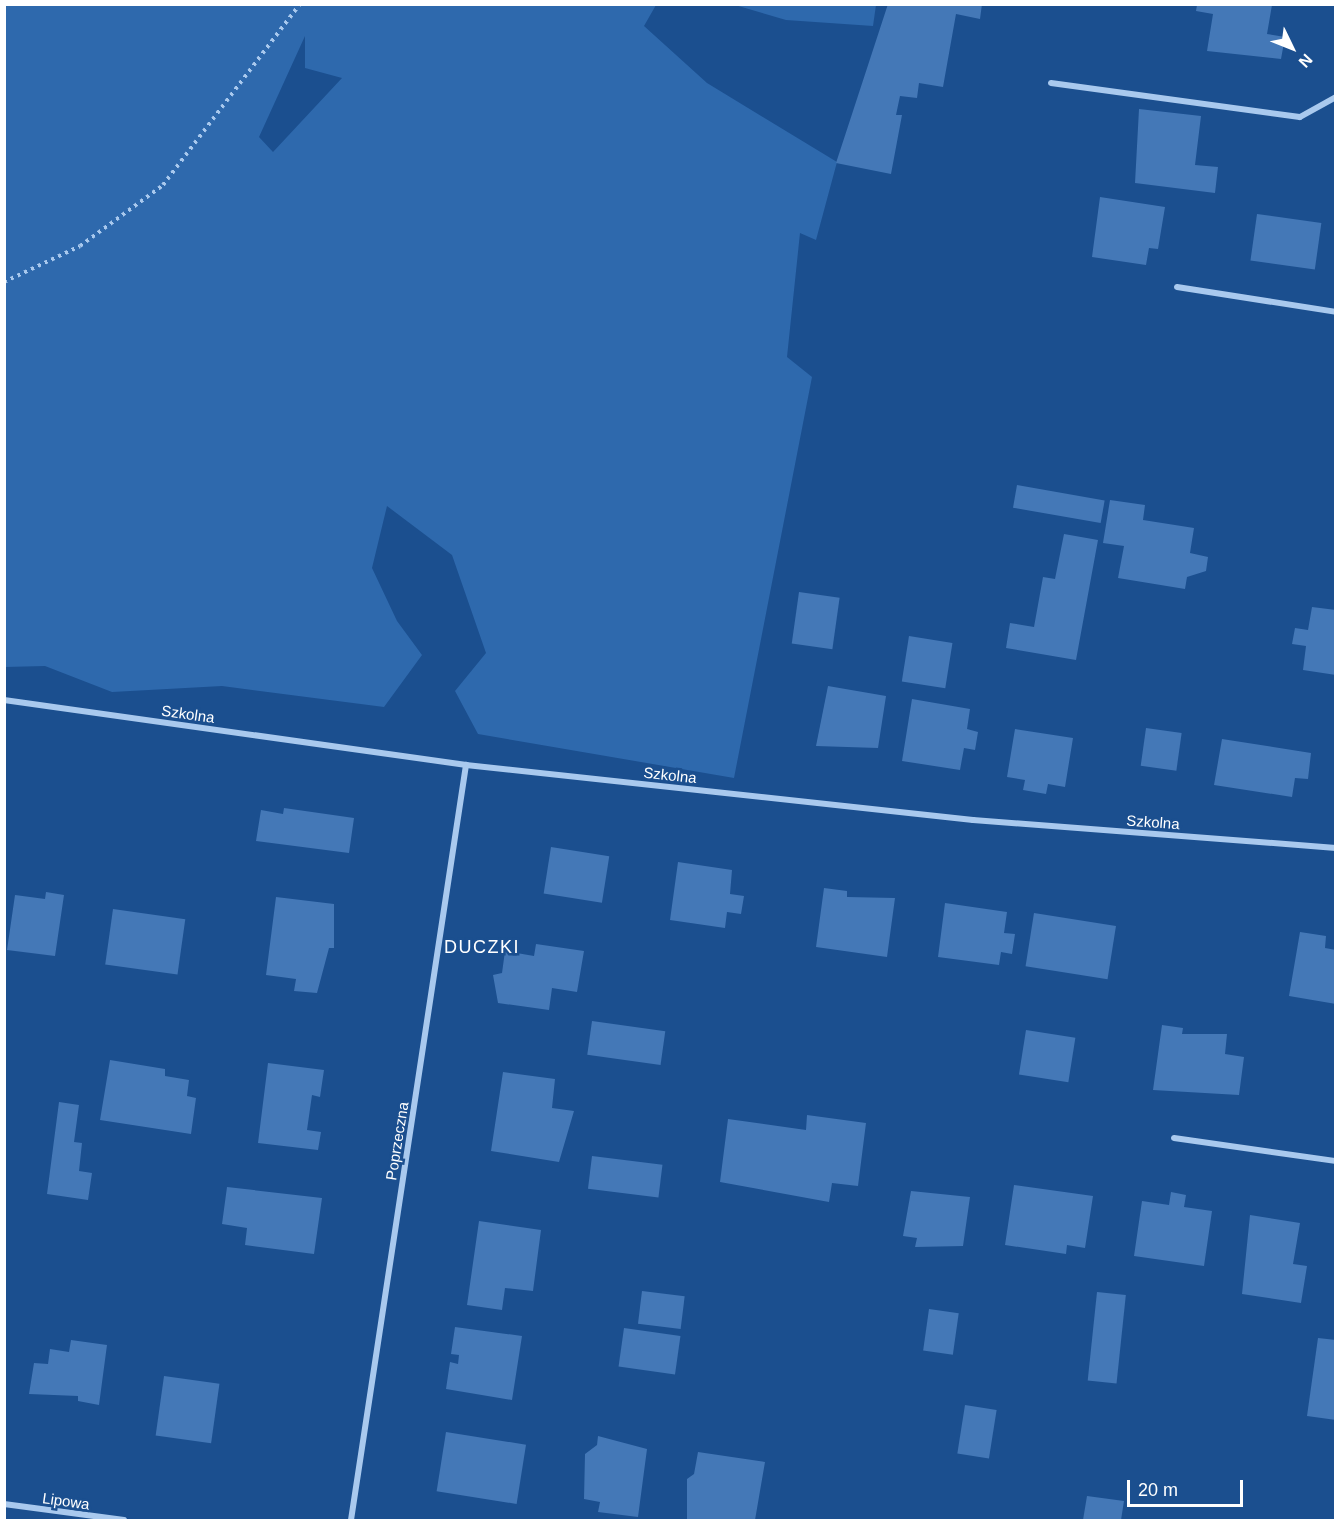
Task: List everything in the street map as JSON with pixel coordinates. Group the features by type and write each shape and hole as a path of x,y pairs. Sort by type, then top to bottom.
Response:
{"street":[{"path":"1051,83 1300,117 1335,98"},
{"path":"1177,287 1335,312"},
{"name":"Szkolna","path":"4,700 466,765 973,820 1335,848"},
{"name":"Poprzeczna","path":"351,1521 466,765"},
{"path":"1174,1138 1335,1161"},
{"name":"Lipowa","path":"4,1504 124,1521"}],"path":[{"path":"4,282 80,246 163,185 300,4"}],"shaded area":[{"path":"4,5 656,5 644,26 707,83 837,162 816,240 800,233 787,357 812,377 734,778 478,734 455,691 486,653 452,555 387,506 372,568 397,621 422,655 384,707 222,686 112,692 45,666 5,667","holes":["305,36 305,68 342,78 273,152 259,137"]},
{"path":"735,5 876,5 873,26 786,20"}],"building":[{"path":"888,4 982,4 980,19 956,14 943,87 919,83 917,98 900,96 896,115 902,115 891,174 836,163"},
{"path":"1197,5 1272,5 1267,34 1285,37 1281,59 1207,51 1213,14 1196,11"},
{"path":"1139,109 1201,116 1195,165 1218,167 1215,193 1135,183"},
{"path":"1100,197 1165,207 1158,249 1149,248 1146,265 1092,257"},
{"path":"1257,214 1321,223 1315,270 1250,261"},
{"path":"1017,485 1105,500 1101,523 1013,508"},
{"path":"1110,500 1145,505 1143,520 1194,528 1190,553 1208,557 1206,571 1187,577 1185,589 1118,578 1124,546 1103,543"},
{"path":"1064,534 1098,540 1076,660 1006,648 1010,623 1034,627 1043,577 1055,579"},
{"path":"799,592 840,598 832,649 792,643"},
{"path":"1312,607 1336,610 1336,675 1303,670 1306,646 1292,644 1295,628 1308,630"},
{"path":"909,636 952,643 945,688 902,681"},
{"path":"828,686 886,696 878,748 816,746"},
{"path":"912,699 970,709 967,729 978,732 975,750 964,748 960,770 902,761"},
{"path":"1146,728 1182,733 1176,771 1141,766"},
{"path":"1015,729 1073,738 1065,787 1048,784 1046,794 1023,790 1025,780 1007,777"},
{"path":"1222,739 1311,753 1308,779 1295,778 1292,797 1214,785"},
{"path":"284,808 354,818 349,853 256,841 261,810 283,814"},
{"path":"551,847 609,856 602,903 544,893"},
{"path":"678,862 732,870 730,894 744,896 741,914 727,912 725,928 670,920"},
{"path":"824,888 847,891 847,897 895,898 887,957 816,947"},
{"path":"46,892 64,895 55,956 7,950 15,895 45,899"},
{"path":"276,897 334,904 334,948 329,948 317,993 294,991 296,979 266,975"},
{"path":"945,903 1007,912 1004,933 1015,934 1012,954 1001,952 999,965 938,957"},
{"path":"113,909 185,919 177,975 105,964"},
{"path":"1034,913 1116,926 1108,979 1026,966"},
{"path":"1300,932 1326,936 1325,948 1336,950 1336,1004 1289,996"},
{"path":"536,944 584,951 577,992 552,988 549,1010 498,1003 493,975 502,973 505,951 534,956"},
{"path":"592,1021 665,1031 661,1065 587,1055"},
{"path":"1162,1025 1183,1028 1182,1034 1227,1034 1225,1054 1244,1057 1239,1095 1153,1090"},
{"path":"1026,1030 1075,1038 1068,1082 1019,1074"},
{"path":"110,1060 165,1069 165,1076 189,1080 187,1096 196,1098 191,1134 100,1120"},
{"path":"268,1063 324,1070 320,1097 312,1095 307,1130 321,1132 318,1150 258,1143"},
{"path":"503,1072 555,1079 552,1108 574,1111 559,1162 491,1151"},
{"path":"59,1102 79,1105 74,1142 82,1143 79,1171 92,1173 88,1200 47,1194"},
{"path":"807,1115 866,1123 858,1186 832,1183 829,1202 720,1182 728,1119 806,1130"},
{"path":"592,1156 662,1165 658,1197 588,1189"},
{"path":"1014,1185 1093,1196 1085,1248 1067,1245 1066,1254 1005,1245"},
{"path":"227,1187 322,1198 314,1254 245,1245 247,1228 222,1224"},
{"path":"911,1191 970,1197 963,1246 915,1247 917,1238 903,1236"},
{"path":"1171,1192 1186,1195 1184,1207 1212,1211 1204,1266 1134,1256 1142,1201 1169,1205"},
{"path":"1250,1215 1300,1223 1293,1264 1307,1266 1301,1303 1242,1294"},
{"path":"479,1221 541,1230 533,1291 505,1288 502,1310 467,1305"},
{"path":"642,1291 685,1296 681,1329 638,1324"},
{"path":"1097,1292 1126,1295 1117,1384 1088,1381"},
{"path":"929,1309 959,1313 953,1355 923,1351"},
{"path":"455,1327 522,1336 512,1400 446,1389 450,1362 458,1364 459,1355 451,1354"},
{"path":"624,1328 680,1336 675,1375 619,1367"},
{"path":"1318,1338 1336,1340 1336,1420 1307,1416"},
{"path":"71,1340 107,1345 99,1405 78,1401 78,1396 29,1394 34,1363 48,1364 50,1349 69,1352"},
{"path":"164,1376 219,1384 211,1443 156,1435"},
{"path":"965,1405 997,1410 989,1458 957,1453"},
{"path":"446,1432 526,1445 517,1504 437,1491"},
{"path":"598,1436 647,1449 638,1517 598,1512 600,1502 584,1499 585,1454 597,1445"},
{"path":"698,1452 765,1462 755,1520 687,1520 687,1479 694,1474"},
{"path":"1087,1496 1124,1501 1121,1520 1083,1520"}],"district":[{"name":"DUCZKI","path":"482,947"}]}
